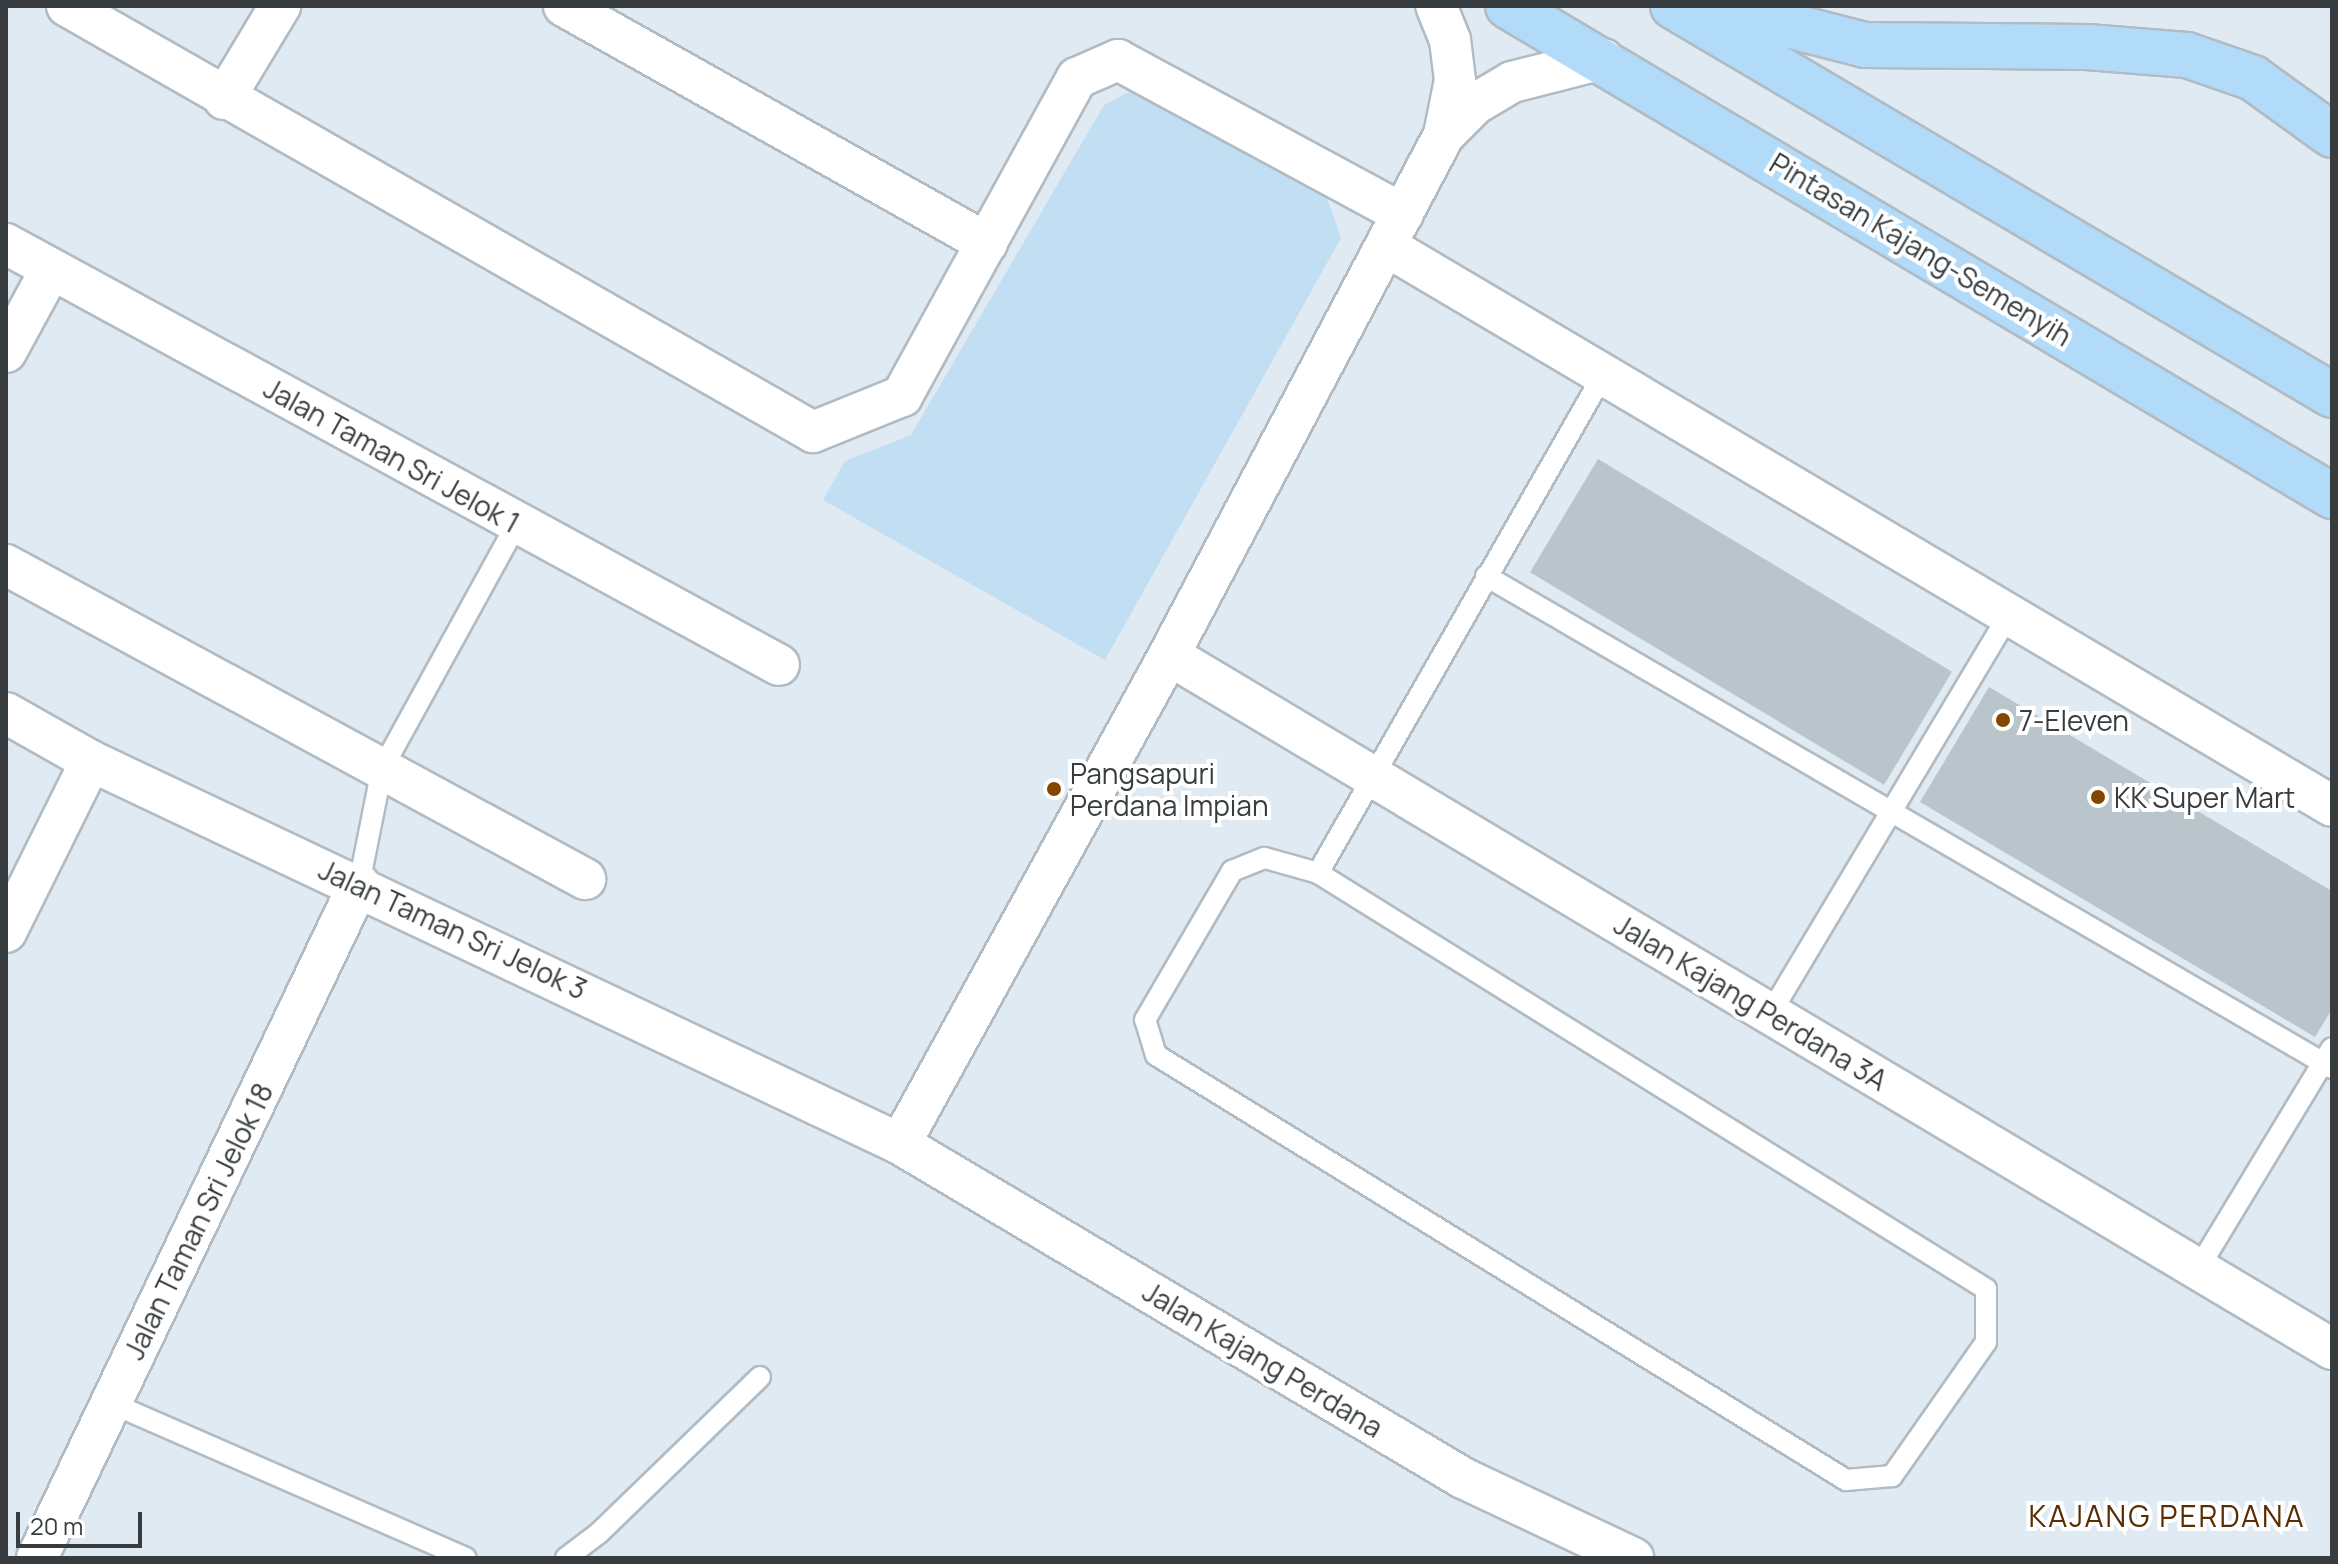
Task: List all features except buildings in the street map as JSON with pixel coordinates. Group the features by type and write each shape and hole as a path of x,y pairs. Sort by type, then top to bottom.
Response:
{"highway":[{"name":"Pintasan Kajang-Semenyih","path":"1508,6 1603,59 2332,496"},
{"path":"1673,6 2332,395"},
{"path":"1713,6 1865,45 2087,47 2187,55 2253,78 2332,135"}],"street":[{"path":"67,6 224,99 813,432 902,396 1077,78 1118,60 1394,230 1603,375 2332,806"},
{"path":"224,99 280,6"},
{"path":"564,6 987,243"},
{"path":"900,1144 1169,655 1444,135 1455,80 1450,40 1436,6"},
{"path":"1444,135 1475,104 1512,82 1603,59"},
{"name":"Jalan Taman Sri Jelok 1","path":"6,244 779,665"},
{"path":"6,352 51,269"},
{"path":"6,565 585,879"},
{"name":"Jalan Kajang Perdana 3A","path":"1169,655 2332,1349"},
{"name":"Jalan Taman Sri Jelok 3","path":"6,713 91,761 359,884 900,1144"},
{"path":"6,932 91,761"},
{"name":"Jalan Taman Sri Jelok 18","path":"37,1558 359,884"},
{"name":"Jalan Kajang Perdana","path":"900,1144 1463,1478 1633,1558"}],"lane":[{"path":"1318,873 1370,775 1603,375"},
{"path":"359,884 382,769 517,523"},
{"path":"1486,576 1889,815 2329,1060 2198,1269"},
{"path":"1770,1014 2009,615"},
{"path":"1265,858 1318,873 1986,1289 1986,1342 1892,1476 1846,1480 1156,1055 1145,1020 1232,871 1265,858"},
{"path":"566,1558 599,1533 760,1377"},
{"path":"111,1403 466,1558"}],"shaded area":[{"path":"1137,88 1322,184 1341,238 1105,660 823,500 845,461 911,435 1104,105"}],"place":[{"name":"7-Eleven","path":"2003,720"},
{"name":"Pangsapuri Perdana Impian","path":"1054,789"},
{"name":"KK Super Mart","path":"2098,797"}],"district":[{"name":"KAJANG PERDANA","path":"2167,1516"}]}
